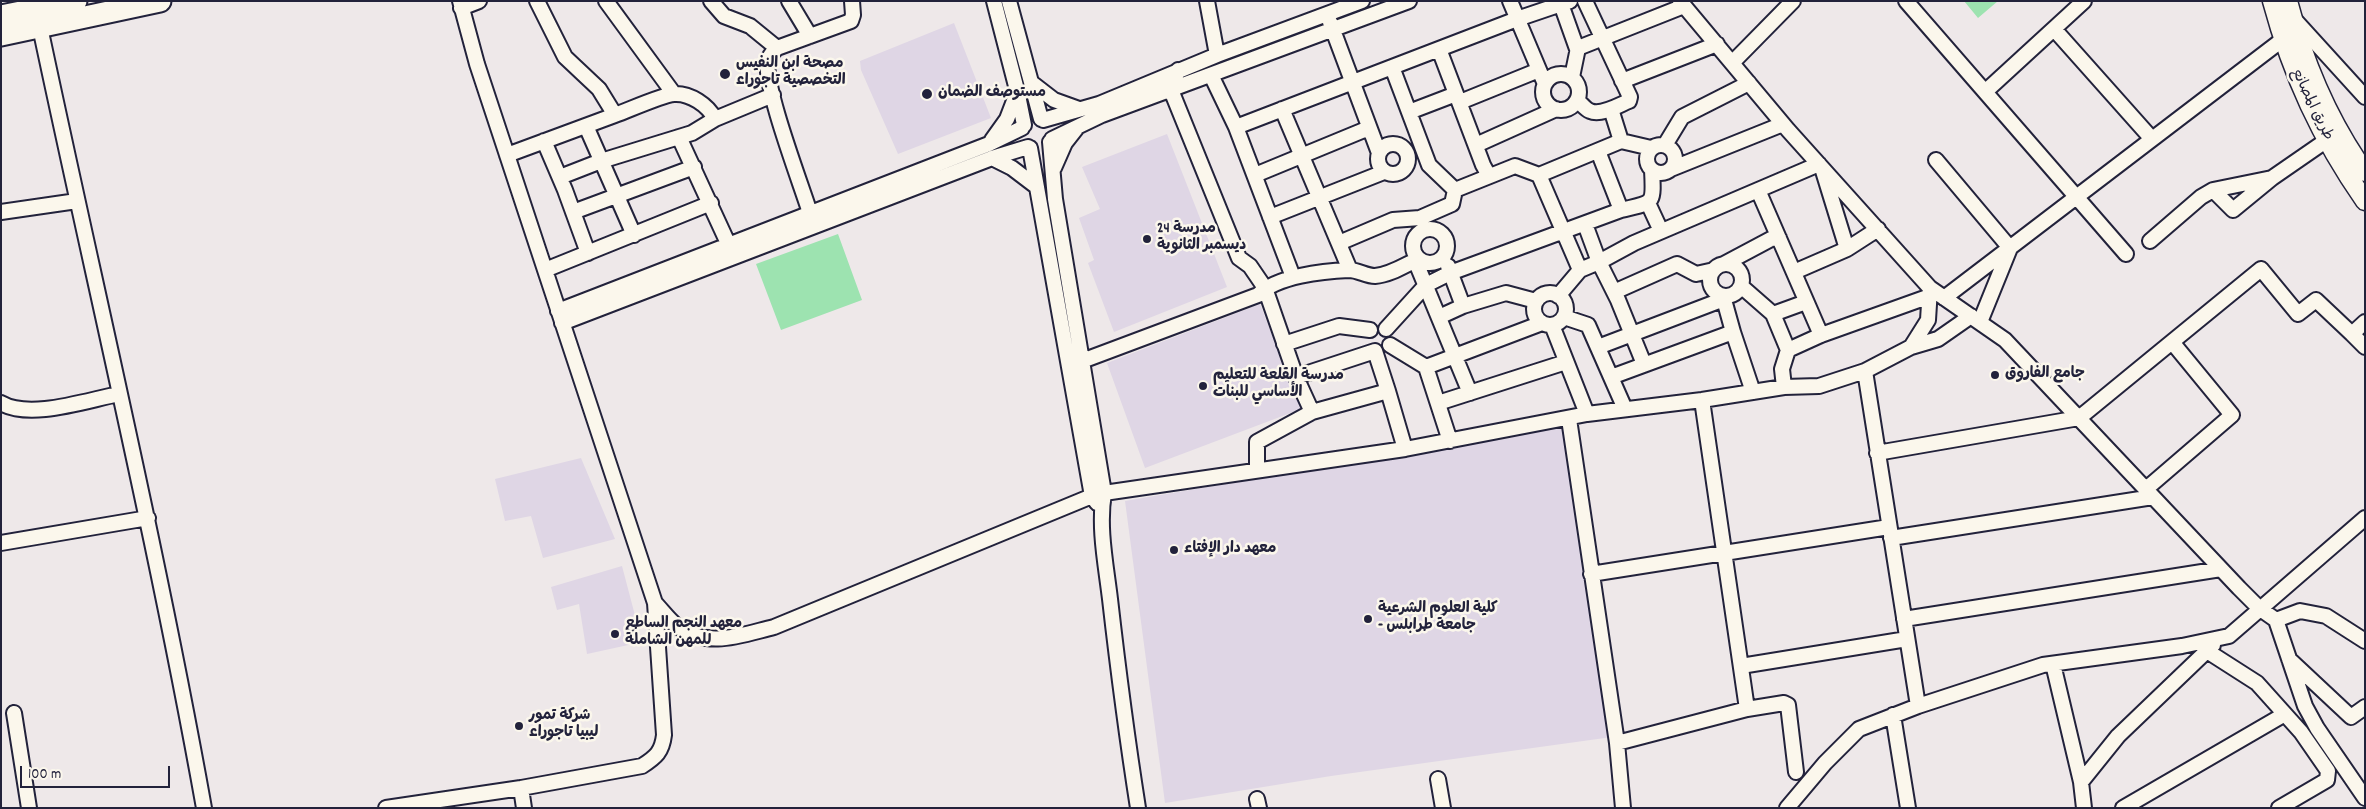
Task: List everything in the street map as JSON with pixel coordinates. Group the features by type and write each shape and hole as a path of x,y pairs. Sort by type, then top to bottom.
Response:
{"highway":[{"path":"1,16 76,1"},
{"path":"1,34 160,1"}],"main road":[{"name":"طريق المصانع","path":"2272,1 2282,40 2301,90 2327,140 2365,202"},
{"name":"طريق المصانع","path":"2290,9 2302,55 2318,92 2363,164"}],"street":[{"path":"386,808 521,788 642,766 656,757 663,746 664,735 655,603 507,155 460,5 479,1"},
{"path":"536,1 565,57 599,89 616,115"},
{"path":"606,1 674,94"},
{"path":"711,1 724,16 750,26 777,48"},
{"path":"789,1 810,36"},
{"path":"810,213 773,96 768,62 771,54 777,48 851,21 853,15 852,1"},
{"path":"994,1 1018,90 1023,127 1022,139 1029,148 1092,457 1101,509 1124,725 1138,808"},
{"path":"1009,1 1042,119 1050,126 1052,174 1082,361 1092,457"},
{"path":"1206,1 1217,55"},
{"path":"560,317 893,189 1023,127 1031,119 1042,119 1099,104 1178,70 1362,1"},
{"path":"731,251 810,213 992,158 1029,148 1043,148 1051,140 1079,125 1409,1"},
{"path":"1510,1 1544,84 1543,96 1546,102 1556,109"},
{"path":"1577,100 1591,111 1610,109 1630,99 1585,1"},
{"path":"1732,63 1793,1"},
{"path":"1906,1 2078,196 2126,254"},
{"path":"1986,91 2084,1"},
{"path":"1236,127 1517,19 1566,3 1577,49 1572,77"},
{"path":"1577,49 1682,4 1783,124 1935,294 2004,340 2221,569 2259,608 2276,620 2305,706 2317,728 2365,798"},
{"path":"2290,9 2365,97"},
{"path":"1327,14 1368,128 1380,153"},
{"path":"40,26 118,394 148,518 180,674 204,808"},
{"path":"2054,30 2152,139"},
{"path":"1788,350 1821,335 1935,294 2010,248 2282,40"},
{"path":"1622,80 1717,44"},
{"path":"1439,49 1483,165 1490,176"},
{"path":"1392,67 1430,166 1455,190"},
{"path":"1178,70 1171,90 1239,258 1250,266 1265,288 1296,377 1312,412"},
{"path":"1409,112 1458,98 1539,70"},
{"path":"1476,145 1556,109 1568,108 1577,100 1579,87 1572,77 1566,74 1554,75 1544,84"},
{"path":"1211,75 1236,127 1293,277"},
{"path":"1032,83 1054,100 1079,109"},
{"path":"1665,145 1682,116 1749,83"},
{"path":"989,144 1008,119 1018,90"},
{"path":"507,155 674,94 699,100 712,112 715,118"},
{"path":"560,177 602,160 692,133 715,118 773,96"},
{"path":"1282,109 1350,270"},
{"path":"1610,109 1621,141"},
{"path":"1652,170 1662,173 1783,124"},
{"path":"1052,174 1059,153 1079,125"},
{"path":"586,126 634,235"},
{"path":"1255,175 1368,128"},
{"path":"679,137 731,251"},
{"path":"2213,190 2232,210 2272,178 2327,140"},
{"path":"544,141 560,177 588,253"},
{"path":"1455,190 1515,166 1539,175 1621,141 1651,148"},
{"path":"1395,144 1403,149 1408,157 1407,166 1399,173 1389,174 1384,172 1378,163 1380,153 1386,146 1395,144"},
{"path":"1386,329 1426,284 1450,273 1564,233 1621,210 1648,203 1653,196 1652,170 1646,157 1651,148 1660,144 1665,145 1672,151 1675,160 1670,169"},
{"path":"1598,150 1621,210"},
{"path":"992,158 1012,168 1037,187"},
{"path":"1936,160 2010,248"},
{"path":"1558,296 1580,270 1599,262 1621,249 1758,190 1821,166"},
{"path":"1821,166 1847,249"},
{"path":"573,212 694,167"},
{"path":"1270,218 1384,172"},
{"path":"1539,175 1580,270"},
{"path":"2150,241 2201,197 2213,190 2272,178"},
{"path":"1455,190 1453,204 1421,224 1414,241 1413,250 1470,392"},
{"path":"1758,190 1821,335"},
{"path":"1,212 77,201"},
{"path":"545,270 710,203"},
{"path":"1648,203 1661,232"},
{"path":"1339,243 1393,220 1421,224 1441,234 1446,242 1450,273 1464,306"},
{"path":"1585,224 1599,262 1614,292 1644,364"},
{"path":"1794,272 1847,249 1878,229"},
{"path":"1753,392 1724,298 1711,286 1711,274 1719,267 1771,240 1779,238"},
{"path":"655,603 677,626 700,638 722,640 774,627 800,617 1098,495 1405,449 1587,414 1702,400 1784,387 1819,386 1865,371 1911,347 1938,339 1975,319 2010,248"},
{"path":"1082,361 1258,295 1265,288 1293,277 1350,270 1375,276 1416,260 1426,263 1436,262 1446,252"},
{"path":"1598,347 1734,294 1741,286 1742,280 1739,270 1729,265 1696,274 1677,264 1614,292"},
{"path":"1877,453 2079,418 2261,269 2298,314 2317,300 2365,347"},
{"path":"1741,286 1773,314 1788,350 1782,369 1784,387"},
{"path":"1439,316 1506,293 1536,302"},
{"path":"1564,317 1565,303 1558,296 1549,294 1536,302 1534,311 1547,324 1566,362 1587,414"},
{"path":"1911,347 1928,320 1935,294"},
{"path":"1773,314 1806,302"},
{"path":"1426,367 1564,317 1588,325 1625,409"},
{"path":"2352,334 2365,322"},
{"path":"1284,344 1339,326 1370,330 1378,326 1386,329 1391,336 1390,345 1384,351 1375,351 1296,377"},
{"path":"1370,330 1366,342 1375,351 1405,449"},
{"path":"1611,377 1733,332"},
{"path":"1591,574 1724,554 1890,533 2149,493 2232,415 2232,412 2172,342"},
{"path":"1390,345 1426,367 1450,441"},
{"path":"1438,403 1566,362"},
{"path":"1865,371 1918,706"},
{"path":"1257,470 1257,442 1312,412 1388,391"},
{"path":"1,403 18,410 42,409 118,394"},
{"path":"1702,400 1747,710"},
{"path":"1568,419 1616,743 1623,808"},
{"path":"1,543 148,518"},
{"path":"2081,782 2118,736 2207,651 2219,640 2242,628 2259,608 2365,518"},
{"path":"1904,619 2221,569"},
{"path":"2276,620 2300,611 2326,616 2365,641"},
{"path":"1741,666 1907,639"},
{"path":"1787,808 1825,763 1859,729 1893,715 2042,665 2219,640"},
{"path":"2207,651 2257,683 2301,732 2329,775 2327,780 2279,808"},
{"path":"2289,659 2350,716 2354,717 2365,707"},
{"path":"2053,664 2081,782 2084,808"},
{"path":"1616,743 1747,710 1784,703 1788,705 1796,772"},
{"path":"14,713 29,808"},
{"path":"2123,808 2285,714"},
{"path":"1893,715 1908,808"},
{"path":"1438,779 1443,808"},
{"path":"521,788 524,808"}],"shaded area":[{"name":"مستوصف الضمان","path":"954,23 991,118 898,154 861,70 860,61"},
{"name":"مدرسة 24 ديسمبر الثانوية","path":"1167,134 1227,287 1114,332 1088,263 1094,260 1079,218 1100,209 1082,167"},
{"name":"مدرسة القلعة للتعليم الأساسي للبنات","path":"1260,304 1301,409 1145,468 1107,363"},
{"name":"كلية العلوم الشرعية - جامعة طرابلس","path":"1566,426 1612,737 1331,776 1165,803 1125,501"},
{"path":"581,458 615,539 543,558 531,516 505,521 495,479"},
{"path":"622,566 642,642 587,654 579,604 557,610 551,587"}],"green space":[{"path":"1964,1 1998,1 1978,18"},
{"path":"838,234 862,300 781,330 756,264"}],"place":[{"name":"مصحة ابن النفيس التخصصية تاجوراء","path":"725,74"},
{"name":"مستوصف الضمان","path":"927,94"},
{"name":"مدرسة 24 ديسمبر الثانوية","path":"1147,239"},
{"name":"جامع الفاروق","path":"1995,375"},
{"name":"مدرسة القلعة للتعليم الأساسي للبنات","path":"1203,386"},
{"name":"معهد دار الإفتاء","path":"1174,550"},
{"name":"كلية العلوم الشرعية - جامعة طرابلس","path":"1368,619"},
{"name":"معهد النجم الساطع للمهن الشاملة","path":"615,634"},
{"name":"شركة تمور ليبيا تاجوراء","path":"519,726"}]}
